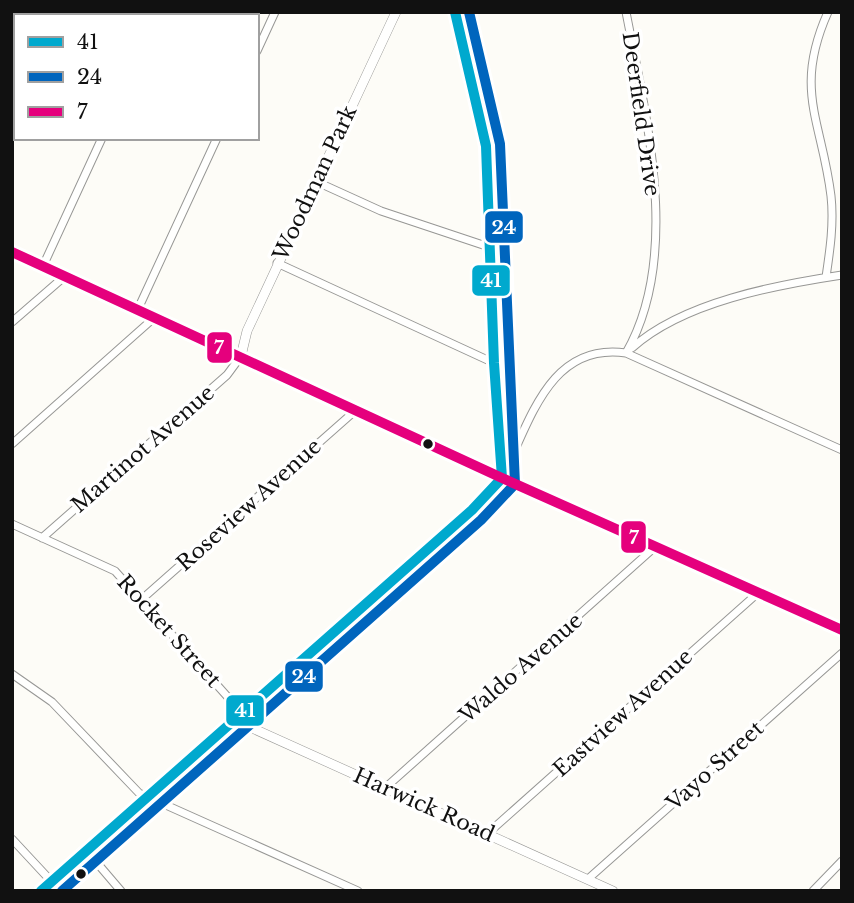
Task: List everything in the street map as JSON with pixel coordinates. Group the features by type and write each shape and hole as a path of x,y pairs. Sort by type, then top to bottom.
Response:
{"main road":[{"path":"41,891 238,714 480,503 502,478 484,135 455,12"},
{"path":"12,252 502,478 842,630"}],"street":[{"path":"259,47 275,12"},
{"name":"Woodman Park","path":"241,356 247,331 277,263 396,12"},
{"name":"Deerfield Drive","path":"626,12 647,120 655,219 644,314 626,353"},
{"path":"826,277 832,200 813,117 810,70 815,42 828,12"},
{"path":"43,266 101,140"},
{"path":"138,309 216,140"},
{"path":"315,181 381,211 489,247"},
{"path":"277,263 494,363"},
{"path":"626,353 648,334 722,302 763,288 842,275"},
{"path":"12,322 65,276"},
{"path":"12,444 155,317"},
{"path":"502,478 547,388 560,371 591,354 626,353 842,450"},
{"name":"Martinot Avenue","path":"42,538 227,375 241,356"},
{"name":"Roseview Avenue","path":"142,599 356,410"},
{"name":"Rocket Street","path":"12,524 110,568 142,599 234,704 238,714"},
{"name":"Waldo Avenue","path":"385,788 656,546"},
{"name":"Eastview Avenue","path":"487,834 759,592"},
{"name":"Vayo Street","path":"588,879 842,653"},
{"path":"12,674 52,702 146,797 358,891"},
{"name":"Harwick Road","path":"238,714 252,728 613,891"},
{"path":"12,839 52,882"},
{"path":"86,850 121,891"},
{"path":"813,891 842,861"}],"transit line":[{"name":"41","path":"41,891 472,510 502,478 494,363 486,146 455,12"},
{"name":"24","path":"62,891 481,520 515,484 500,144 469,12"},
{"name":"7","path":"12,252 502,478 842,630"}]}
